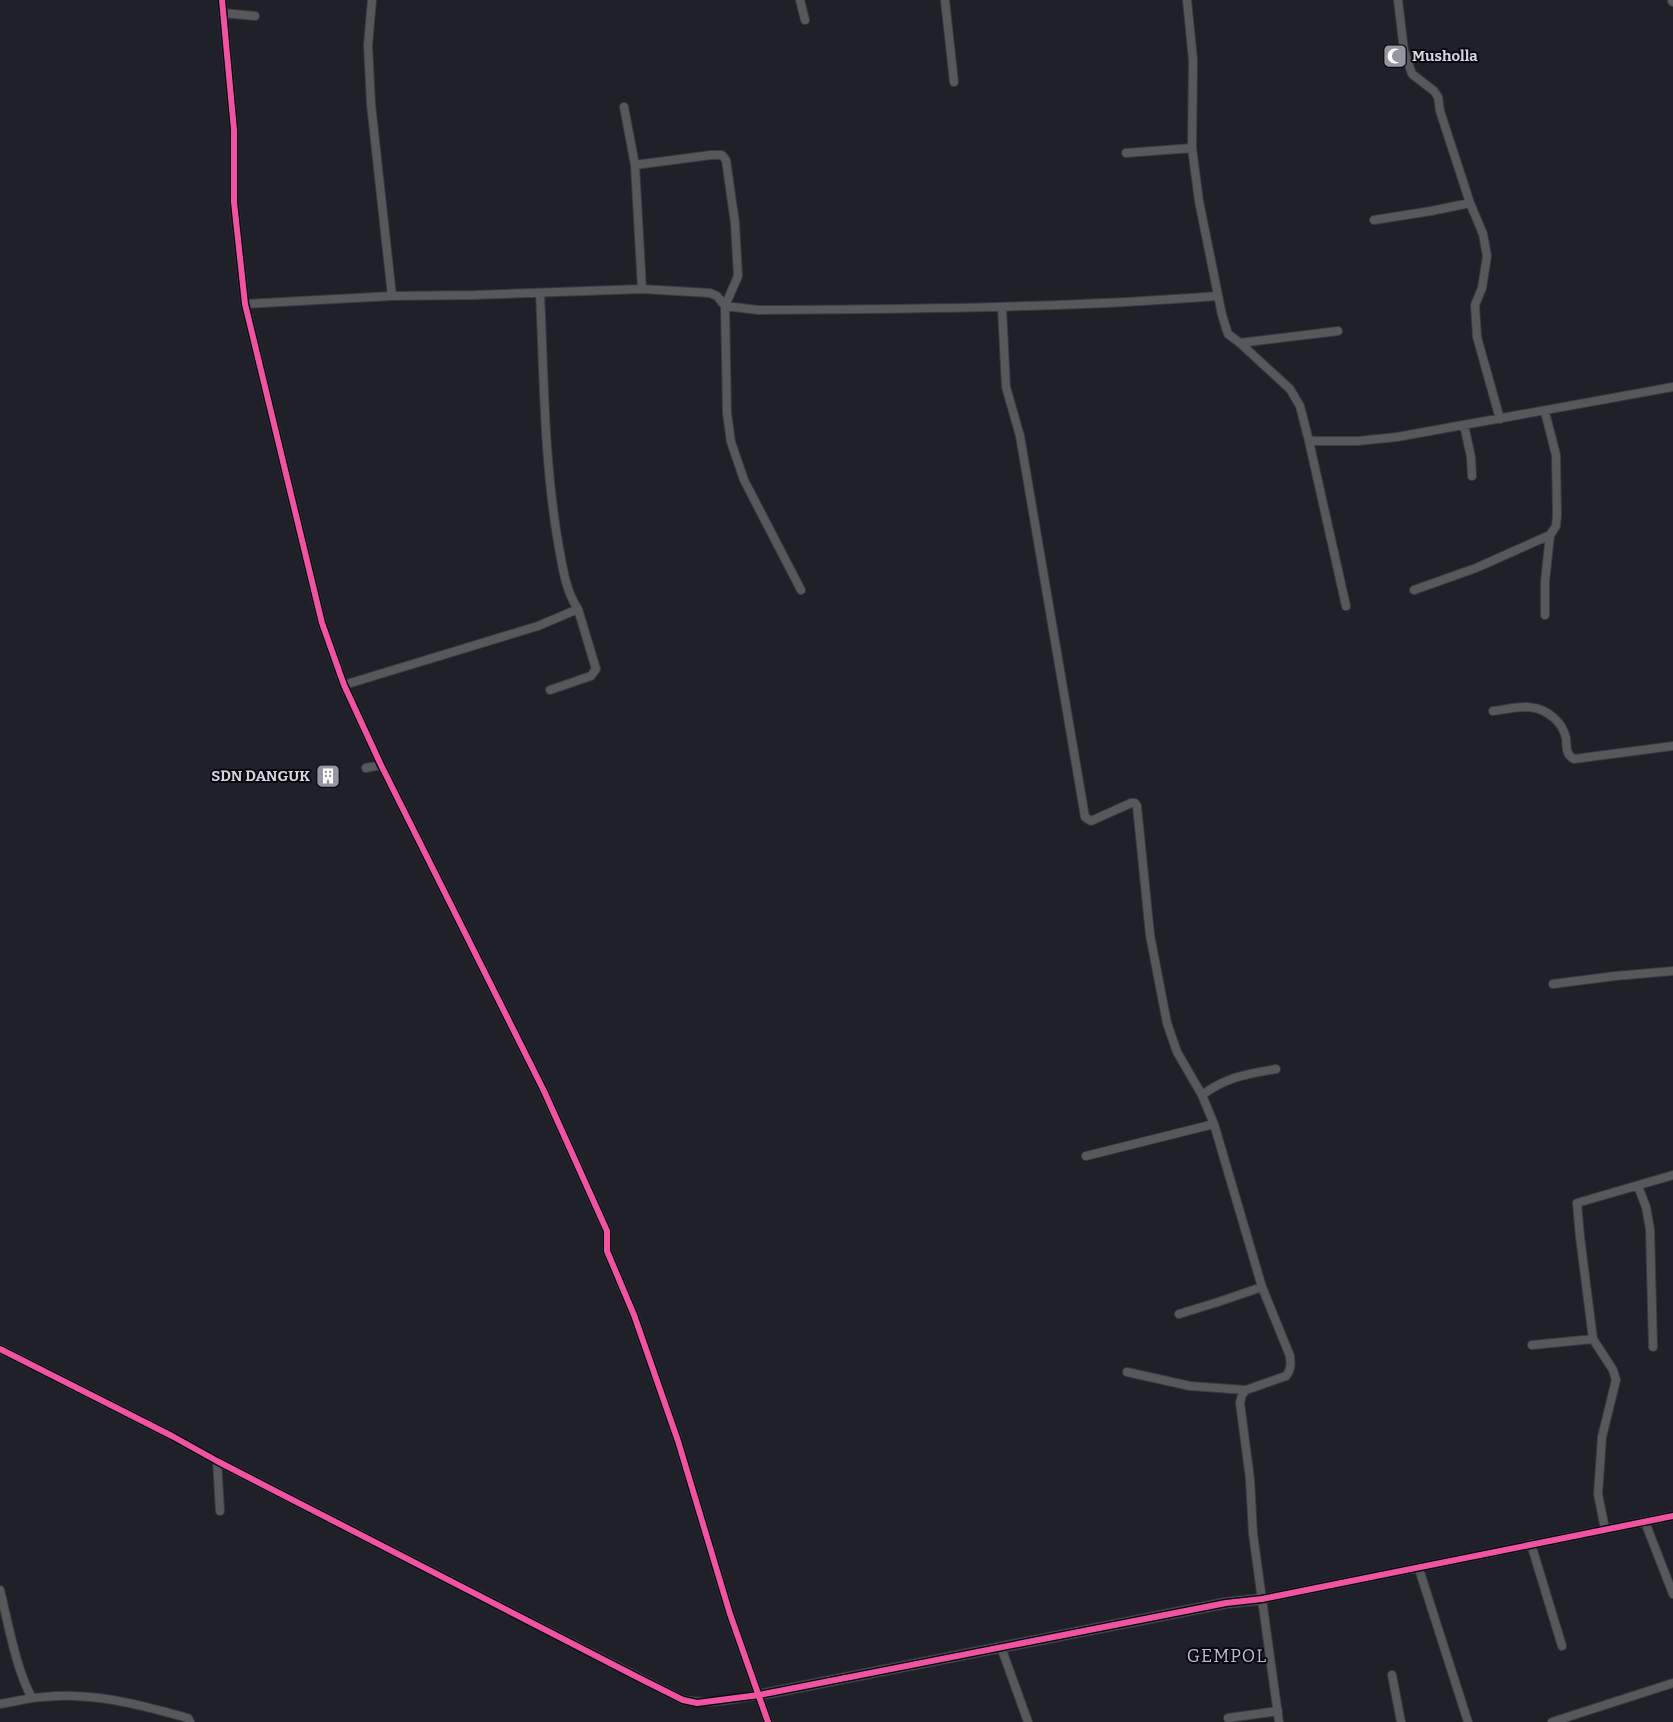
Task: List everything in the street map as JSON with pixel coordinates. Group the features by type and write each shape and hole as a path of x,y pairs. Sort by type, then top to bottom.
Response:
{"street":[{"path":"222,0 234,130 234,202 244,304 322,623 344,685 381,765 544,1091 607,1231 607,1251 634,1315 678,1441 730,1614 768,1722"},
{"path":"372,0 368,45 371,104 392,296"},
{"path":"800,0 805,20"},
{"path":"945,0 954,82"},
{"path":"1187,0 1193,60 1192,148 1199,201 1217,296 1228,334 1290,389 1300,406 1346,606"},
{"path":"1398,0 1404,50 1412,74 1434,91 1438,97 1440,111 1470,203 1483,234 1487,256 1482,288 1475,304 1477,337 1500,419"},
{"path":"223,13 255,16"},
{"path":"624,107 635,165 642,289"},
{"path":"1126,153 1192,148"},
{"path":"635,165 722,155 725,157 735,223 738,276 725,306 727,413 731,442 744,480 801,590"},
{"path":"1374,220 1431,212 1470,203"},
{"path":"244,304 392,296 642,289 710,293 717,296 725,306 758,310 1002,308 1132,303 1217,296"},
{"path":"540,293 549,480 564,571 572,601 578,610 596,669 591,676 550,690"},
{"path":"1002,308 1006,387 1020,436 1085,817 1091,821 1131,803 1135,803 1137,806 1150,935 1167,1023 1177,1052 1202,1095 1214,1124 1262,1287 1290,1356 1291,1364 1286,1376 1246,1390 1190,1386 1127,1372"},
{"path":"1240,343 1338,331"},
{"path":"1308,441 1368,440 1398,437 1545,412 1673,387"},
{"path":"1545,412 1556,455 1557,515 1556,526 1550,535 1545,582 1545,616"},
{"path":"1464,425 1471,457 1472,476"},
{"path":"1414,590 1476,568 1550,535"},
{"path":"344,685 538,626 578,610"},
{"path":"1493,711 1530,707 1546,711 1563,729 1566,737 1567,752 1574,759 1673,746"},
{"path":"366,768 381,765"},
{"path":"1553,984 1673,970"},
{"path":"1202,1095 1216,1085 1238,1076 1276,1069"},
{"path":"1086,1156 1214,1124"},
{"path":"1605,1529 1598,1494 1601,1446 1616,1380 1593,1339 1580,1237 1578,1203 1673,1176"},
{"path":"1638,1186 1646,1206 1650,1229 1653,1348"},
{"path":"1179,1314 1262,1287"},
{"path":"1532,1345 1593,1339"},
{"path":"0,1349 682,1700 697,1703 759,1694 1226,1603 1262,1599 1673,1516"},
{"path":"1246,1390 1242,1395 1240,1403 1250,1479 1253,1534 1279,1722"},
{"path":"217,1461 220,1511"},
{"path":"1645,1522 1673,1594"},
{"path":"1531,1544 1562,1646"},
{"path":"1418,1569 1468,1722"},
{"path":"0,1590 16,1654 32,1698"},
{"path":"1001,1647 1028,1722"},
{"path":"1392,1675 1401,1722"},
{"path":"1552,1722 1673,1683"},
{"path":"0,1704 32,1698 75,1696 111,1700 150,1708 188,1718 190,1722"},
{"path":"1228,1718 1278,1711"}],"cycle path":[{"path":"222,0 234,130 234,202 245,304 322,623 344,685 381,765 544,1091 607,1231 607,1251 634,1315 678,1441 730,1614 768,1722"},
{"path":"0,1349 641,1679 683,1700 697,1703 759,1695 1226,1603 1262,1599 1673,1516"}],"place":[{"name":"Musholla","path":"1395,56"},
{"name":"SDN DANGUK","path":"328,776"}],"district":[{"name":"GEMPOL","path":"1227,1656"}]}
